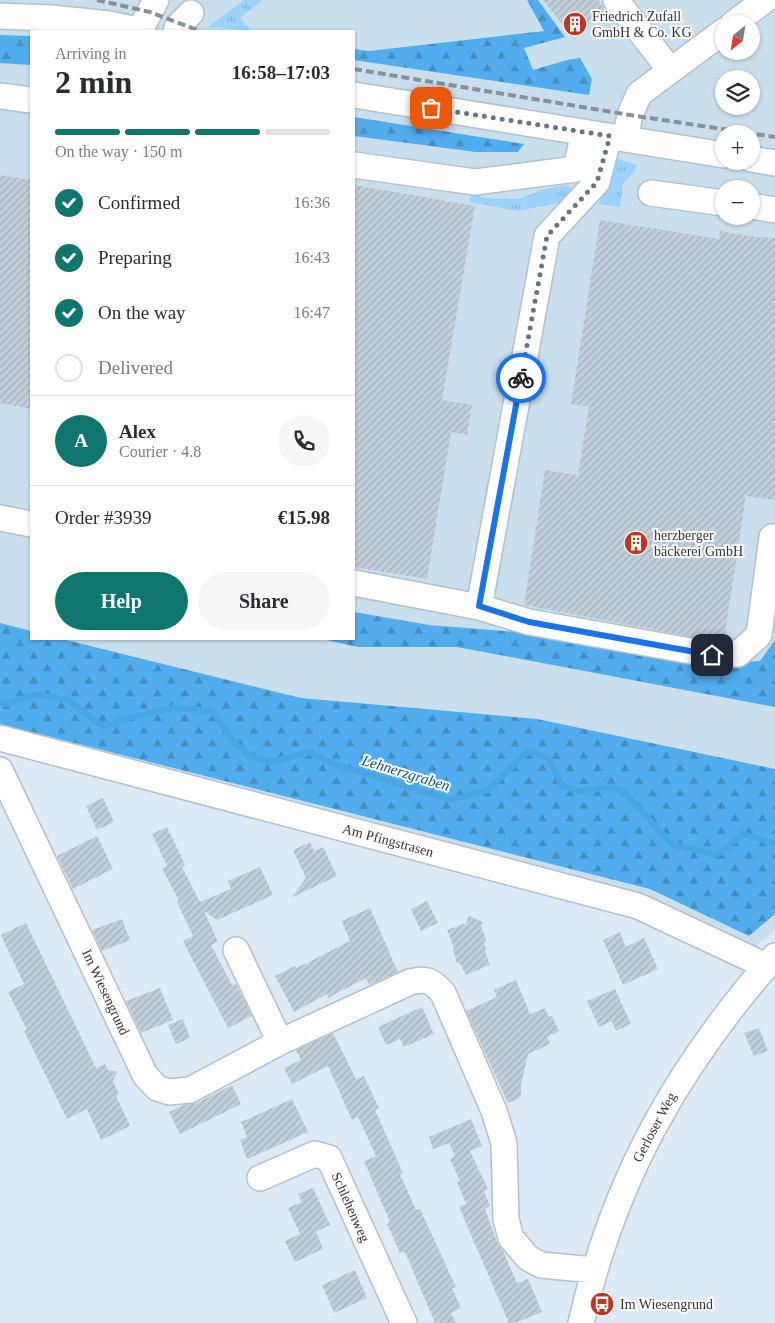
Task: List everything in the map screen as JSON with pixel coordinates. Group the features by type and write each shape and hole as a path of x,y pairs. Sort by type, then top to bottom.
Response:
{"street":[{"path":"141,30 156,0"},
{"path":"616,0 670,70"},
{"path":"745,15 765,0"},
{"path":"5,11 52,9 136,30"},
{"path":"479,606 547,236 597,182 630,115 638,94 715,38"},
{"path":"355,95 715,153"},
{"path":"0,96 30,100"},
{"path":"355,165 475,182 576,169 584,132"},
{"path":"760,160 775,163"},
{"path":"651,193 715,202"},
{"path":"760,208 775,210"},
{"path":"0,518 30,524"},
{"path":"355,583 479,606 529,622 712,655 738,654 759,635 772,537"},
{"name":"Am Pfingstrasen","path":"0,738 638,906 771,961"},
{"name":"Im Wiesengrund","path":"0,770 145,1075 157,1088 169,1092 190,1090 280,1042 410,982 423,979 435,984 443,993 494,1111 504,1143 506,1219 511,1238 528,1258 541,1265 594,1270"},
{"path":"236,950 280,1042"},
{"name":"Gerloser Weg","path":"581,1323 594,1270 623,1188 661,1111 699,1052 731,1008 771,961"},
{"name":"Schlehenweg","path":"260,1178 315,1154 329,1158 404,1323"}],"shaded area":[{"path":"0,0 775,0 775,930 751,950 0,729"}],"green space":[{"path":"244,0 263,0 240,18 251,30 208,27"},
{"path":"527,0 538,0 565,37 524,48 533,70 580,58 592,79 589,95 355,60 355,49 369,51 544,31"},
{"path":"0,35 30,36 30,65 0,63"},
{"path":"355,117 524,144 518,152 476,152 355,136"},
{"path":"618,159 637,165 633,173 623,184 620,207 599,204 605,173"},
{"path":"566,185 575,191 569,201 518,211 470,202 472,193 484,198 518,199 545,189"},
{"path":"355,612 429,625 529,633 709,664 760,661 775,640 775,707 457,647 358,647 326,640 355,640"},
{"path":"0,623 30,631 30,640 66,640 301,698 537,719 775,769 775,914 749,936 650,889 0,724"}],"building":[{"name":"Friedrich Zufall GmbH & Co. KG","path":"543,0 598,0 606,11 572,37"},
{"path":"0,175 30,180 30,409 0,403"},
{"path":"355,185 475,206 442,400 472,405 467,435 451,432 427,579 355,567"},
{"path":"600,220 719,239 720,231 775,238 775,500 746,496 724,640 714,641 524,605 545,470 578,475 589,407 571,404"},
{"path":"103,798 114,822 97,830 86,806"},
{"path":"167,827 185,866 182,867 200,902 231,889 228,881 260,867 273,895 217,920 204,911 218,942 211,945 232,985 236,984 252,1016 228,1028 183,941 193,936 177,902 179,901 162,868 167,866 152,834"},
{"path":"97,836 113,869 73,889 57,856"},
{"path":"310,842 314,851 323,847 337,876 291,898 306,878 293,850"},
{"path":"427,901 438,923 421,931 411,909"},
{"path":"370,908 398,972 369,985 366,978 328,998 327,994 294,1012 275,976 295,966 296,968 307,963 310,965 309,962 350,941 342,921"},
{"path":"469,916 483,922 481,927 486,939 484,944 485,952 490,965 466,975 461,965 457,963 447,930 465,925"},
{"path":"122,919 130,940 102,951 92,930"},
{"path":"26,923 96,1068 105,1064 108,1070 117,1072 113,1081 119,1094 116,1096 130,1126 101,1140 87,1109 67,1119 24,1031 27,1030 8,992 24,984 1,935"},
{"path":"620,932 626,947 644,938 658,969 623,985 603,940"},
{"path":"516,980 530,1014 545,1008 549,1017 552,1016 559,1031 547,1037 550,1044 528,1054 521,1085 521,1095 518,1099 508,1103 466,1011 497,997 494,990"},
{"path":"160,988 173,1020 141,1033 126,1001"},
{"path":"615,989 631,1024 616,1031 612,1021 599,1027 587,1001"},
{"path":"422,1007 434,1034 404,1047 400,1039 386,1045 378,1027"},
{"path":"183,1019 190,1038 176,1044 168,1025"},
{"path":"759,1028 768,1051 754,1056 744,1033"},
{"path":"333,1033 356,1079 364,1076 379,1108 375,1110 403,1173 400,1174 416,1210 420,1209 456,1287 452,1288 461,1308 451,1313 456,1323 435,1323 405,1252 400,1253 387,1224 390,1222 364,1161 376,1156 358,1117 352,1120 328,1066 292,1084 284,1068 301,1060 296,1050"},
{"path":"232,1085 241,1104 180,1134 169,1112 183,1105 197,1103"},
{"path":"292,1099 308,1132 247,1159 240,1140 247,1137 241,1122"},
{"path":"471,1119 482,1146 470,1151 488,1189 484,1191 490,1206 485,1209 497,1242 517,1283 528,1279 542,1312 515,1323 509,1323 459,1207 466,1204 457,1182 460,1181 450,1159 455,1156 449,1143 433,1149 429,1137"},
{"path":"313,1188 330,1225 316,1232 323,1249 295,1262 285,1241 300,1234 288,1208 302,1202 298,1194"},
{"path":"355,1270 367,1298 334,1313 322,1285"}],"waterway":[{"name":"Lehnerzgraben","path":"0,702 6,704 36,694 68,700 102,726 172,708 212,711 233,741 249,755 271,762 310,752 331,763 451,800 488,790 528,751 548,758 562,786 580,791 611,787 623,791 672,844 717,855 743,834 775,844"}],"railway":[{"path":"97,0 150,12 197,30"},
{"path":"355,69 775,137"}],"way so far":[{"path":"431,108 610,136 597,182 547,236 521,378"}],"place":[{"name":"Friedrich Zufall GmbH & Co. KG","path":"575,24"},
{"name":"herzberger bäckerei GmbH","path":"636,543"},
{"name":"Im Wiesengrund","path":"602,1304"}],"route":[{"path":"521,378 479,606 529,622 712,655"}]}
